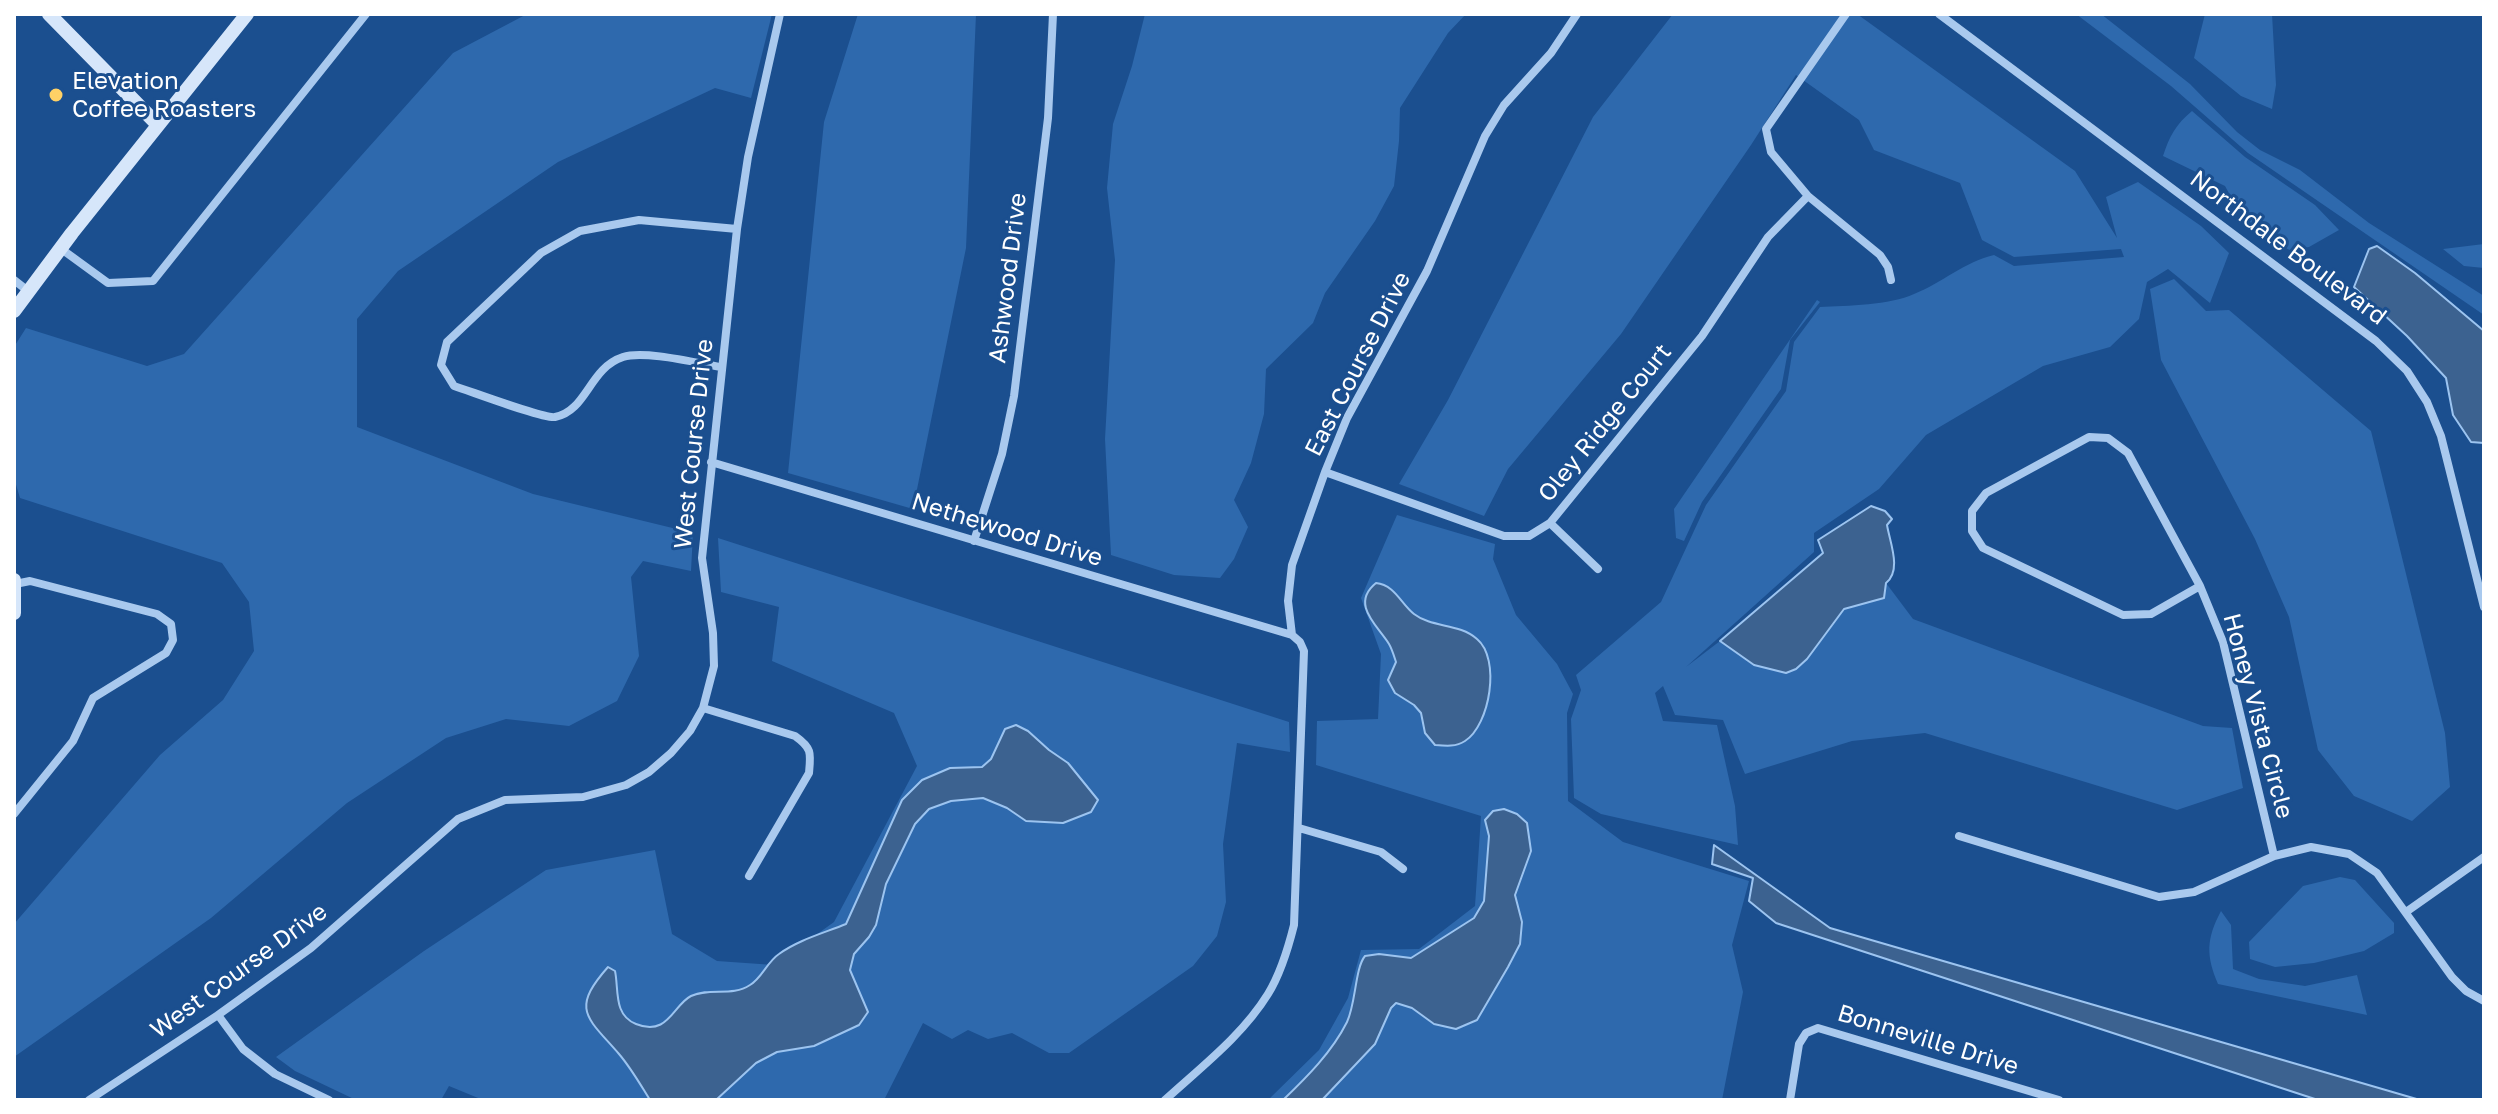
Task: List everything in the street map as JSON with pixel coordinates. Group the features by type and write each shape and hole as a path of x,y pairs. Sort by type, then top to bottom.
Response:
{"street":[{"path":"49,14 157,124"},
{"path":"14,311 157,124 247,14"},
{"path":"60,248 108,283 153,281 366,14"},
{"name":"West Course Drive","path":"89,1100 218,1015 311,948 458,819 505,800 583,797 626,785 649,772 690,731 703,708 714,666 713,633 702,558 737,229 748,157 780,14"},
{"name":"Ashwood Drive","path":"974,541 1002,454 1014,396 1048,118 1053,14"},
{"name":"East Course Drive","path":"1165,1100 1244,1027 1269,993 1284,960 1294,925 1304,651 1292,635 1288,601 1292,565 1325,472 1347,418 1427,271 1485,136 1504,105 1551,53 1577,14"},
{"path":"1846,14 1766,129 1771,152 1808,196 1880,255 1888,267 1891,280"},
{"name":"Northdale Boulevard","path":"1939,14 2376,341 2407,371 2427,402 2441,436 2484,607"},
{"name":"Oley Ridge Court","path":"1325,472 1504,536 1529,536 1550,523 1702,336 1768,237 1808,196"},
{"path":"721,367 645,355 625,356 609,363 598,373 572,411 552,418 454,386 441,365 447,342 541,253 580,231 639,220 737,229"},
{"path":"14,280 28,291"},
{"name":"Honey Vista Circle","path":"2200,586 2151,614 2123,615 1983,548 1972,531 1972,511 1986,493 2089,437 2108,438 2128,453 2200,586 2223,642 2274,856"},
{"name":"Nethewood Drive","path":"711,462 1292,635"},
{"path":"1550,523 1598,569"},
{"path":"14,613 14,582 30,581 157,614 171,624 173,640 166,653 93,698 73,741 14,814"},
{"path":"703,708 795,736 806,744 811,755 809,773 749,876"},
{"path":"1299,828 1381,852 1403,869"},
{"path":"1959,836 2159,897 2194,892 2274,856 2311,847 2349,854 2377,873 2452,977 2466,991 2484,1001"},
{"path":"2406,912 2484,857"},
{"path":"218,1015 243,1049 275,1074 329,1100"},
{"name":"Bonneville Drive","path":"1790,1100 1799,1044 1806,1033 1818,1028 2059,1100"}],"shaded area":[{"path":"527,14 772,14 751,98 715,88 558,162 398,271 357,319 357,427 533,494 693,533 691,571 643,561 631,577 639,656 617,701 569,726 506,719 446,738 347,803 211,918 14,1057 14,924 160,755 223,700 254,651 249,602 222,563 20,498 14,478 14,347 26,328 147,366 184,354 453,53"},
{"path":"858,14 976,14 966,248 913,509 788,473 824,122"},
{"path":"1145,14 1466,14 1448,33 1400,108 1394,186 1375,221 1325,293 1313,323 1266,369 1264,414 1251,463 1234,500 1248,527 1234,559 1220,578 1174,575 1111,555 1105,439 1115,260 1107,188 1113,124"},
{"path":"1673,14 1857,14 2075,171 2117,238 2106,197 2138,182 2201,226 2229,253 2210,303 2168,269 2147,282 2139,319 2110,347 2043,366 1926,435 1879,489 1814,533 1814,552 1686,667 1823,553 1818,540 1871,506 1885,511 1892,519 1887,525 1895,571 1886,583 1913,619 2203,726 2232,728 2243,788 2177,810 1925,733 1852,741 1745,774 1723,720 1675,715 1663,686 1655,693 1663,721 1717,725 1735,806 1738,845 1601,814 1574,798 1571,719 1581,690 1576,675 1661,602 1706,505 1786,391 1794,342 1820,307 1904,298 1973,262 1994,255 2014,266 2124,257 2121,249 2014,257 1982,240 1960,183 1874,150 1859,120 1796,75 1621,334 1508,469 1484,516 1399,484 1448,400 1593,117"},
{"path":"2076,14 2101,14 2190,84 2237,132 2260,150 2300,170 2369,223 2484,296 2484,315 2248,153 2171,86"},
{"path":"2205,14 2272,14 2276,85 2272,109 2241,96 2194,58"},
{"path":"2192,111 2245,157 2315,205 2339,230 2309,247 2290,250 2267,240 2237,208 2225,186 2163,156 2174,131"},
{"path":"2484,244 2484,268 2464,266 2443,249"},
{"path":"2377,246 2415,273 2484,331 2484,443 2471,442 2453,415 2446,378 2407,336 2354,287 2369,249"},
{"path":"2174,279 2206,311 2229,310 2371,431 2445,733 2450,787 2412,821 2354,796 2318,750 2289,617 2255,539 2161,360 2150,289"},
{"path":"1817,300 1820,302 1790,340 1781,389 1702,502 1684,541 1676,538 1674,509"},
{"path":"1871,506 1885,511 1892,519 1887,525 1894,564 1884,598 1844,609 1807,659 1786,673 1754,665 1720,641 1823,553 1818,540"},
{"path":"1397,515 1495,544 1493,559 1516,615 1557,664 1573,694 1567,713 1568,801 1623,842 1749,881 1732,945 1743,992 1722,1100 1268,1100 1319,1050 1348,998 1361,950 1419,949 1475,906 1481,816 1316,765 1317,721 1378,719 1381,654 1361,598"},
{"path":"718,538 1289,722 1290,752 1237,743 1223,844 1226,902 1217,936 1193,966 1069,1053 1049,1053 1012,1033 988,1039 968,1030 952,1039 923,1023 884,1100 483,1100 449,1086 441,1100 356,1100 295,1071 276,1057 424,951 546,870 655,850 672,934 717,961 774,965 834,922 917,766 894,713 772,661 779,607 721,592"},
{"path":"1376,583 1393,591 1414,614 1429,622 1462,630 1477,639 1484,648 1490,676 1486,707 1474,733 1462,743 1435,745 1425,733 1421,713 1395,693 1388,680 1396,662 1390,646 1368,614 1365,599"},
{"path":"1016,725 1068,763 1098,800 1091,812 1063,823 1026,821 1007,808 983,798 951,801 929,809 915,824 886,884 876,925 854,954 850,970 868,1012 859,1025 814,1046 777,1052 756,1063 716,1100 650,1100 628,1065 598,1031 587,1013 589,994 608,967 615,971 620,1008 629,1020 647,1027 663,1023 685,1000 698,993 736,991 750,985 786,949 846,924 902,800 922,780 950,768 982,767 991,759 1005,729"},
{"path":"1504,809 1517,814 1527,823 1531,851 1515,895 1522,922 1520,944 1477,1020 1456,1029 1434,1024 1412,1008 1396,1003 1375,1044 1322,1100 1283,1100 1318,1064 1341,1033 1350,1014 1359,969 1365,956 1379,954 1411,958 1474,918 1484,901 1489,836 1485,820 1493,811"},
{"path":"1714,845 1830,928 2420,1100 2318,1100 1776,923 1749,901 1753,878 1712,864"},
{"path":"2340,877 2355,880 2394,923 2394,933 2364,951 2314,963 2275,967 2250,959 2249,942 2303,886"},
{"path":"2221,911 2231,925 2233,969 2259,979 2305,986 2357,975 2367,1015 2218,984 2209,948"}],"place":[{"name":"Elevation Coffee Roasters","path":"56,95"}]}
